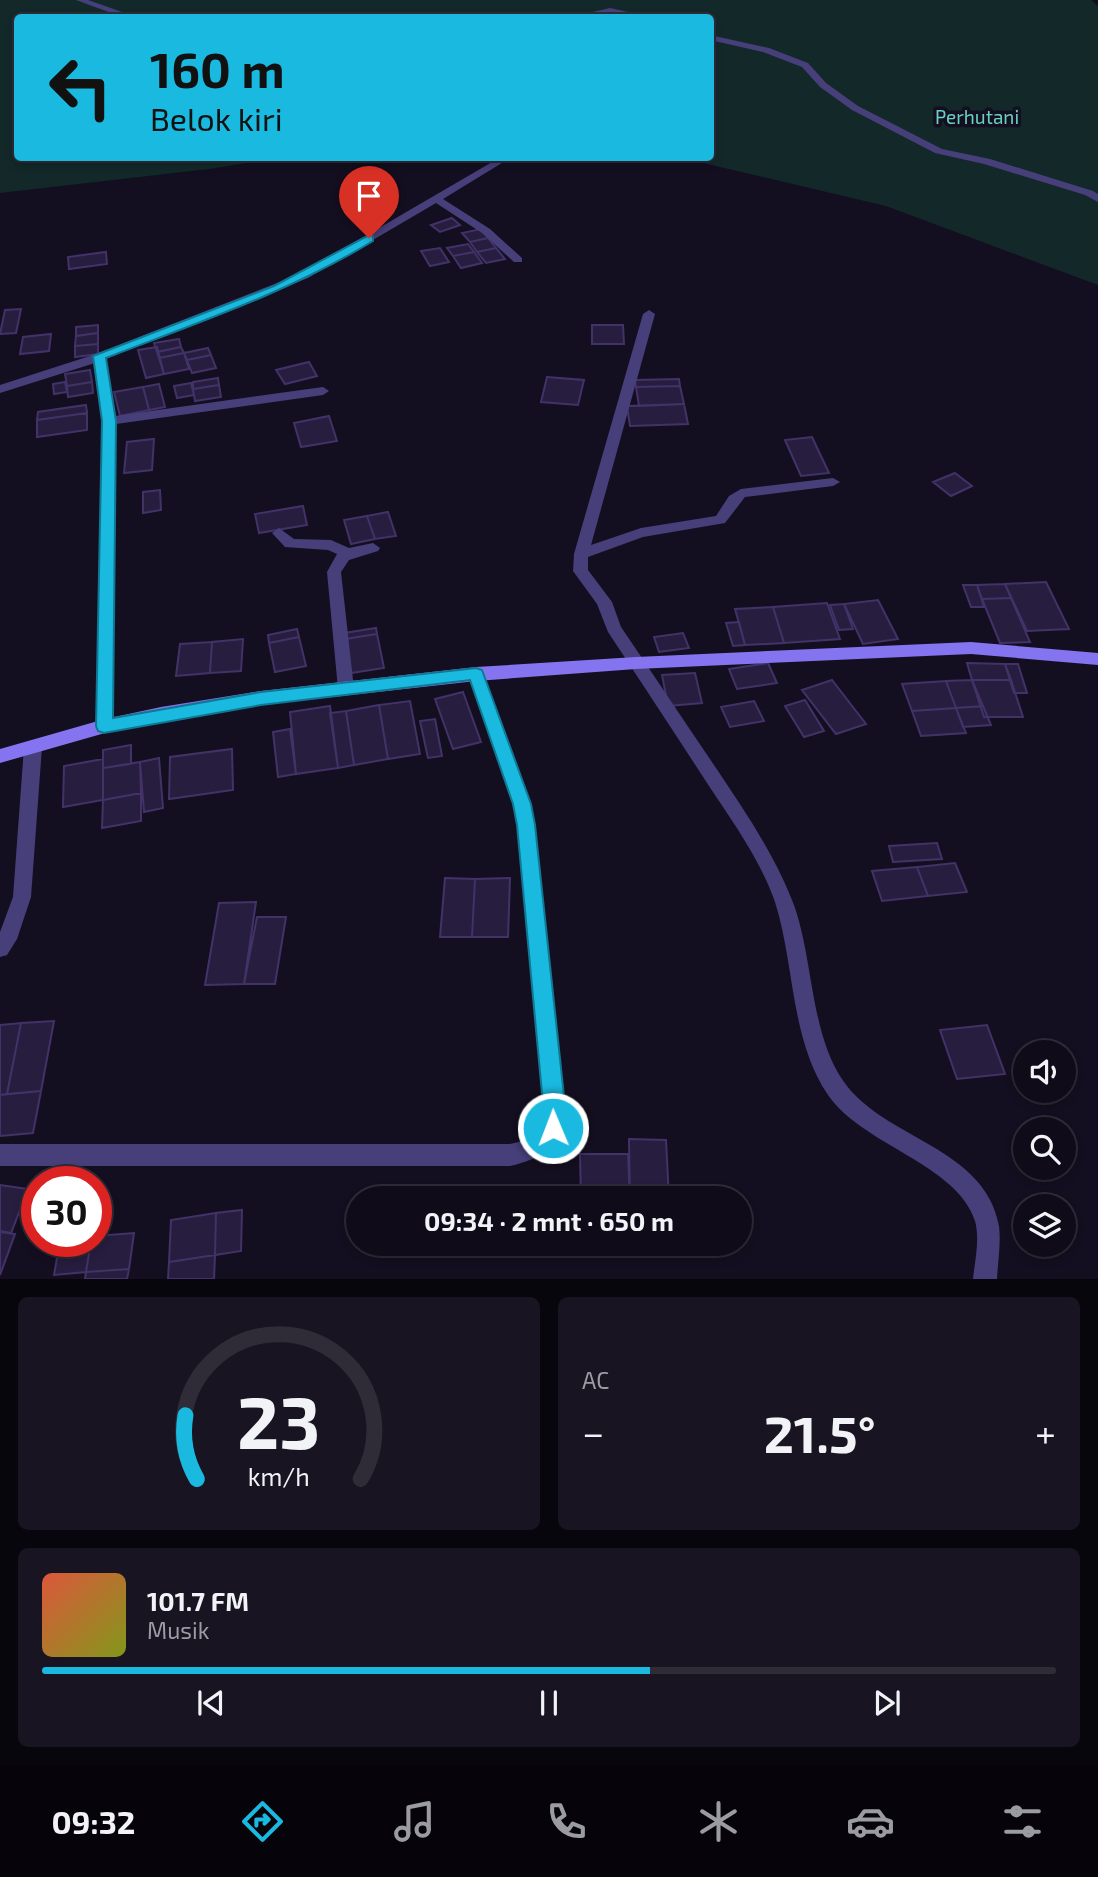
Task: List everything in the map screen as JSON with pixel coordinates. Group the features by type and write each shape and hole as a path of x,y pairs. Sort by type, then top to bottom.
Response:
{"street":[{"path":"80,0 123,14"},
{"path":"594,14 612,11 627,14"},
{"path":"714,38 766,50 805,65 823,85 855,108 939,151 986,161 1088,192 1098,199"},
{"path":"0,389 100,356 304,276 500,161"},
{"path":"435,198 486,231 518,260"},
{"path":"649,314 581,555 581,575 604,602 612,624 636,663 759,846 784,902 817,1050 825,1072 840,1096 855,1110 945,1169 980,1205 987,1229 985,1279"},
{"path":"100,356 109,421 104,726"},
{"path":"0,379 24,382"},
{"path":"109,421 323,391"},
{"path":"581,555 641,533 720,520 725,517 734,497 741,493 833,482"},
{"path":"278,533 290,544 331,545 346,553"},
{"path":"346,689 334,572 339,559 346,553 373,548"},
{"path":"0,756 104,726 261,698 476,674 636,663 971,648 1098,659"},
{"path":"0,1155 510,1155 540,1147 548,1139 555,1115 526,825 522,804 476,674"},
{"path":"0,949 10,933 22,897 33,747"}],"green space":[{"name":"Perhutani","path":"0,0 1091,0 1098,6 1098,285 886,206 695,161 714,161 714,14 14,14 14,161 258,161 0,193"}],"building":[{"path":"452,218 460,225 440,232 431,225"},
{"path":"481,229 488,238 470,242 462,233"},
{"path":"488,238 496,248 477,252 470,242"},
{"path":"468,244 474,252 453,256 447,248"},
{"path":"440,248 449,262 430,266 421,251"},
{"path":"496,248 505,259 486,263 477,252"},
{"path":"106,252 107,264 69,269 68,257"},
{"path":"474,252 482,263 461,268 453,256"},
{"path":"21,309 16,333 0,334 5,310"},
{"path":"98,325 98,333 76,336 76,327"},
{"path":"592,325 623,325 624,344 592,344"},
{"path":"98,333 98,344 75,346 76,336"},
{"path":"51,334 49,351 20,354 23,337"},
{"path":"179,339 181,347 157,352 154,343"},
{"path":"98,344 98,354 75,357 75,346"},
{"path":"157,347 164,374 146,378 138,350"},
{"path":"181,347 184,353 159,358 157,352"},
{"path":"208,348 211,355 187,360 184,353"},
{"path":"184,353 189,369 164,374 159,358"},
{"path":"211,355 216,368 192,373 187,360"},
{"path":"309,362 317,376 285,384 276,370"},
{"path":"90,370 92,382 67,386 65,374"},
{"path":"547,377 584,380 578,405 541,402"},
{"path":"218,378 219,385 193,389 193,382"},
{"path":"679,379 680,386 636,387 635,380"},
{"path":"65,382 67,392 54,394 53,384"},
{"path":"92,382 93,393 68,397 67,386"},
{"path":"191,383 194,395 177,398 174,386"},
{"path":"159,384 165,407 149,410 143,387"},
{"path":"219,385 221,397 195,401 193,389"},
{"path":"680,386 684,404 639,406 636,387"},
{"path":"143,387 149,410 120,416 114,392"},
{"path":"684,404 688,424 630,426 627,406"},
{"path":"86,405 87,413 37,420 38,412"},
{"path":"87,413 87,430 37,437 37,420"},
{"path":"329,416 337,441 301,447 294,423"},
{"path":"812,437 829,473 801,476 785,440"},
{"path":"154,439 152,470 124,473 127,442"},
{"path":"955,473 972,486 951,496 933,482"},
{"path":"160,490 161,510 143,513 143,492"},
{"path":"303,506 307,525 259,533 255,514"},
{"path":"388,512 396,536 375,539 367,516"},
{"path":"367,516 375,539 351,544 344,520"},
{"path":"1046,582 1069,629 1027,631 1005,584"},
{"path":"1005,584 1011,598 982,599 977,585"},
{"path":"963,585 977,585 984,607 971,607"},
{"path":"1011,598 1030,642 1000,643 982,599"},
{"path":"878,600 898,639 863,644 844,604"},
{"path":"827,603 840,639 784,643 773,607"},
{"path":"844,604 853,629 839,630 830,605"},
{"path":"773,607 784,643 745,645 735,609"},
{"path":"739,622 745,645 733,646 726,623"},
{"path":"376,628 377,634 345,639 344,633"},
{"path":"297,629 299,637 269,643 268,635"},
{"path":"683,633 689,648 659,652 654,637"},
{"path":"377,634 384,668 351,673 345,639"},
{"path":"299,637 306,666 275,672 269,643"},
{"path":"243,639 241,671 210,673 212,642"},
{"path":"212,642 210,673 176,676 180,644"},
{"path":"768,663 777,683 737,689 729,669"},
{"path":"967,663 1005,664 1011,680 972,680"},
{"path":"1005,664 1018,664 1027,693 1014,693"},
{"path":"695,673 702,703 668,706 662,675"},
{"path":"832,680 866,724 836,734 802,690"},
{"path":"972,680 1011,680 1023,717 984,717"},
{"path":"972,680 983,706 956,708 946,681"},
{"path":"946,681 956,708 912,711 902,684"},
{"path":"463,692 481,742 453,749 435,699"},
{"path":"805,700 824,731 804,737 785,706"},
{"path":"410,701 420,754 388,759 379,705"},
{"path":"754,701 764,721 730,727 721,707"},
{"path":"379,705 388,759 354,765 346,711"},
{"path":"330,706 338,768 296,774 290,712"},
{"path":"983,706 991,725 963,727 956,708"},
{"path":"956,708 966,733 921,736 912,711"},
{"path":"346,711 354,765 338,768 330,713"},
{"path":"435,719 442,756 428,758 420,721"},
{"path":"290,729 296,774 278,777 273,732"},
{"path":"131,745 131,764 103,768 103,750"},
{"path":"232,749 233,790 169,799 170,757"},
{"path":"159,758 163,808 144,812 140,762"},
{"path":"103,759 103,800 63,807 64,766"},
{"path":"140,762 141,793 103,800 103,768"},
{"path":"141,793 141,821 102,828 103,800"},
{"path":"937,843 942,859 893,862 889,846"},
{"path":"955,863 967,892 928,896 917,867"},
{"path":"917,867 928,896 882,901 872,871"},
{"path":"445,878 475,879 472,937 440,937"},
{"path":"510,878 508,937 472,937 475,879"},
{"path":"256,902 244,984 205,985 219,903"},
{"path":"257,917 286,917 275,984 244,984"},
{"path":"54,1021 41,1091 7,1094 21,1023"},
{"path":"21,1023 7,1094 0,1095 0,1025"},
{"path":"987,1025 1005,1074 957,1079 940,1030"},
{"path":"41,1091 33,1133 0,1136 0,1095"},
{"path":"629,1139 666,1140 668,1186 630,1186"},
{"path":"580,1154 628,1154 629,1186 581,1186"},
{"path":"0,1185 21,1188 21,1207 11,1233 0,1231"},
{"path":"242,1210 241,1251 215,1255 216,1213"},
{"path":"216,1213 215,1255 169,1262 171,1220"},
{"path":"0,1232 15,1234 0,1275"},
{"path":"134,1233 129,1269 86,1272 88,1257 112,1257 112,1235"},
{"path":"215,1255 214,1279 168,1279 169,1262"},
{"path":"57,1257 88,1257 86,1272 54,1275"},
{"path":"129,1269 127,1279 85,1279 86,1272"}],"route":[{"path":"369,238 325,265 278,288 100,356 109,421 104,726 261,698 476,674 522,804 526,825 555,1115 553,1128"}]}
